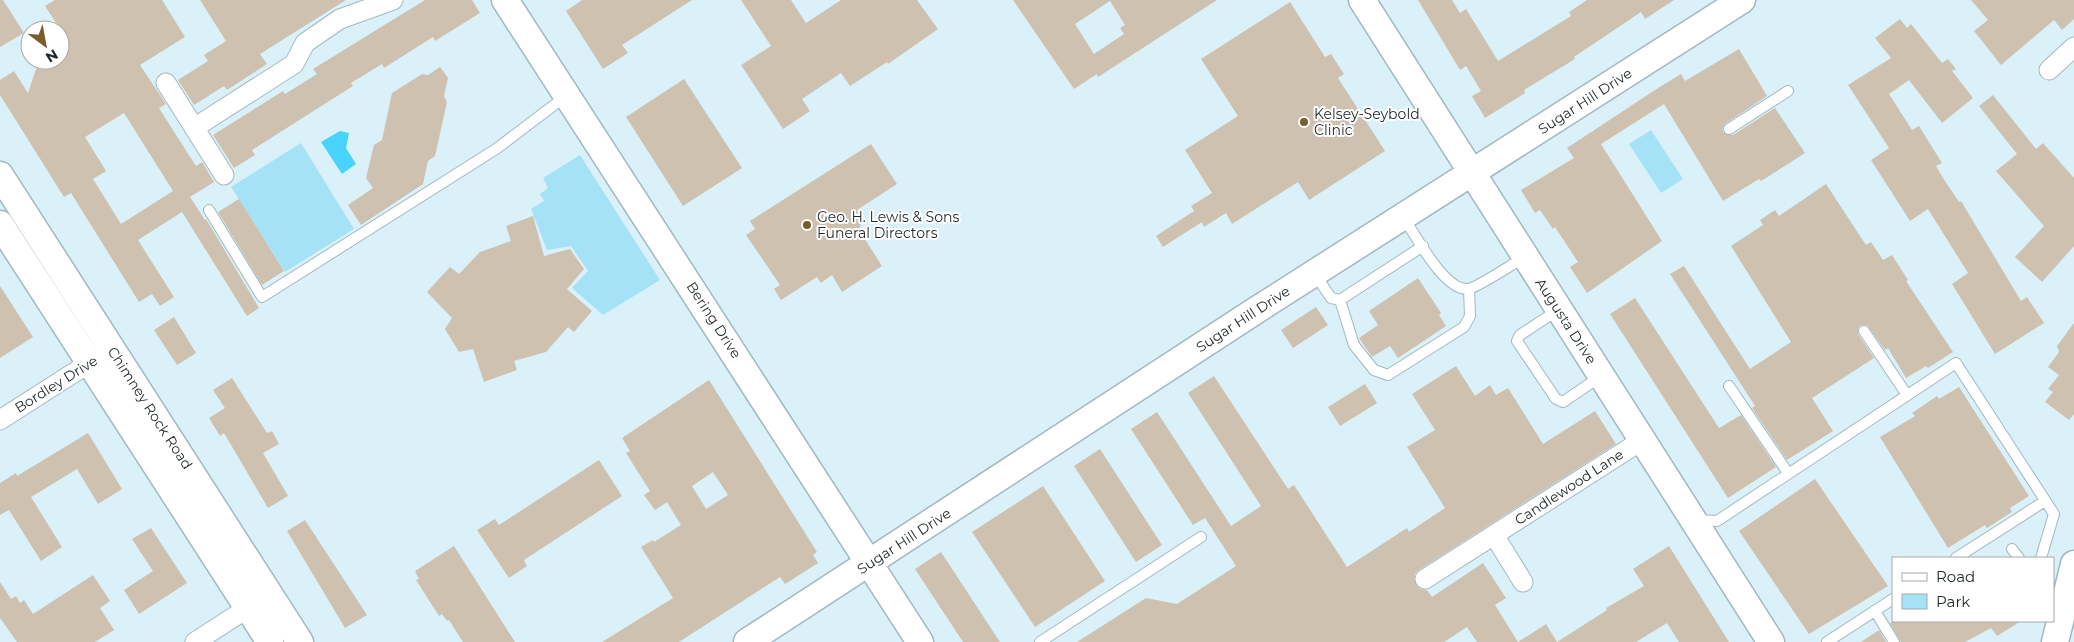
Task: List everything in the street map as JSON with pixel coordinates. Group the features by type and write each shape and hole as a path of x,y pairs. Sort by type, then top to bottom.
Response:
{"street":[{"path":"194,128 294,64 306,43 340,18 393,0"},
{"name":"Bering Drive","path":"505,0 684,273 744,366 792,447 920,642"},
{"name":"Augusta Drive","path":"1362,0 1471,174 1644,439 1771,642"},
{"name":"Sugar Hill Drive","path":"747,642 1314,273 1742,0"},
{"path":"2049,70 2074,47"},
{"path":"166,83 224,175"},
{"name":"Chimney Rock Road","path":"0,175 112,349 259,601 270,642"},
{"name":"Chimney Rock Road","path":"0,224 90,363 259,601 300,642"},
{"name":"Bordley Drive","path":"0,420 112,349"},
{"name":"Candlewood Lane","path":"1425,579 1644,439"},
{"path":"1494,535 1523,582"},
{"path":"2055,642 2074,564"},
{"path":"195,642 259,601"}],"lane":[{"path":"1729,129 1788,91"},
{"path":"209,210 262,296 496,149 566,95"},
{"path":"1404,216 1445,278 1456,288 1469,289 1525,257"},
{"path":"1314,273 1331,298 1340,300 1423,246"},
{"path":"1340,300 1354,345 1374,370 1388,375 1464,327 1470,316 1469,289"},
{"path":"1559,309 1520,335 1517,342 1556,399 1563,402 1602,376"},
{"path":"1864,331 1907,395"},
{"path":"1693,519 1717,521 1956,363 2054,514 2041,557"},
{"path":"1730,386 1788,473"},
{"path":"1958,557 2045,501"},
{"path":"1040,642 1201,537"},
{"path":"2012,549 2018,557"},
{"path":"1827,642 1892,600"},
{"path":"1874,611 1894,642"}],"green space":[{"path":"1651,130 1683,179 1661,193 1629,144"},
{"path":"301,143 354,229 285,272 231,187"},
{"path":"580,155 660,280 603,315 572,288 588,271 571,246 547,250 531,209 544,201 540,194 548,188 543,178"}],"water":[{"path":"340,131 349,133 346,148 356,164 342,174 321,142"}],"building":[{"path":"0,0 3,0 20,27 20,35 0,47"},
{"path":"55,0 162,0 185,37 140,65 166,104 159,108 196,166 202,162 214,182 190,197 206,219 259,308 247,316 182,212 138,240 174,297 160,306 152,294 139,302 71,193 64,197 0,95 0,80 14,71 28,93 36,70 70,70 70,20 54,20 45,6","holes":["124,113 173,191 121,224 93,179 106,171 85,137"]},
{"path":"200,0 346,0 260,54 267,64 227,90 224,86 194,105 178,80 208,61 204,55 226,41"},
{"path":"425,0 472,0 480,13 435,41 433,37 384,68 382,64 351,83 353,86 252,150 255,155 234,168 213,135 283,91 285,94 317,74 313,69"},
{"path":"582,0 692,0 622,45 628,53 603,69 566,11"},
{"path":"741,0 791,0 806,23 841,0 917,0 938,29 888,64 887,62 850,86 841,73 802,99 810,111 783,129 741,65 771,46"},
{"path":"1013,0 1217,0 1098,77 1097,74 1074,89","holes":["1110,1 1125,25 1120,28 1124,34 1094,54 1075,24"]},
{"path":"1418,0 1452,0 1460,13 1466,9 1498,61 1571,16 1569,12 1587,0 1674,0 1645,19 1641,12 1574,57 1575,59 1524,90 1525,93 1485,118 1472,96 1481,91 1466,66 1460,70"},
{"path":"1971,0 2074,0 2074,19 2062,30 2054,20 2001,65 1974,31 1988,20"},
{"name":"Kelsey-Seybold Clinic","path":"1290,2 1325,57 1331,54 1344,74 1338,78 1385,151 1309,200 1298,182 1232,224 1226,213 1204,227 1202,222 1163,247 1156,236 1194,211 1191,206 1212,193 1185,150 1238,116 1201,59"},
{"path":"1900,19 1907,28 1911,24 1942,63 1948,59 1956,69 1952,71 1973,98 1942,123 1909,80 1889,94 1912,130 1919,126 1942,163 1936,166 1959,202 1961,201 2021,301 2027,297 2044,323 1995,354 1952,284 1968,273 1928,209 1910,221 1871,160 1889,148 1848,85 1891,58 1875,38"},
{"path":"1739,49 1767,96 1725,124 1722,129 1724,133 1733,135 1775,108 1805,153 1761,181 1759,179 1723,201 1664,104 1601,144 1662,241 1587,293 1570,267 1578,262 1555,227 1553,229 1540,210 1535,213 1521,190 1574,158 1567,148 1655,90 1681,74 1685,81"},
{"path":"440,67 448,78 444,96 447,102 435,156 428,161 423,184 361,225 348,205 373,188 366,178 374,145 382,140 392,93 422,74 428,75"},
{"path":"684,79 742,168 683,206 626,117"},
{"path":"1993,95 2036,149 2043,143 2074,178 2074,246 2042,282 2015,257 2044,226 1996,171 2017,154 1979,106"},
{"name":"Geo. H. Lewis & Sons Funeral Directors","path":"871,144 897,184 857,210 862,218 859,230 882,266 842,292 832,275 821,283 817,277 781,300 774,289 780,285 746,235 755,229 750,221"},
{"path":"1826,184 1866,245 1871,242 1883,260 1892,255 1908,280 1906,281 1953,352 1928,368 1926,366 1906,378 1888,348 1885,350 1867,325 1861,325 1858,328 1858,334 1874,358 1812,398 1833,431 1787,460 1752,408 1755,406 1670,274 1684,266 1750,369 1791,342 1731,246 1763,225 1760,220 1775,210 1779,216"},
{"path":"239,199 284,271 262,285 218,212"},
{"path":"533,216 544,256 570,249 584,269 567,289 592,311 574,332 568,327 546,352 514,361 517,370 484,382 473,349 459,352 445,329 452,318 427,292 450,267 459,274 480,252 511,241 506,226"},
{"path":"1418,278 1441,313 1439,315 1446,326 1398,358 1390,346 1372,357 1359,338 1378,325 1369,311"},
{"path":"0,286 33,337 0,358"},
{"path":"1635,298 1719,428 1741,415 1776,467 1728,498 1610,314"},
{"path":"1316,307 1328,325 1293,348 1281,330"},
{"path":"174,317 196,353 177,365 154,330"},
{"path":"2074,323 2074,414 2069,420 2045,402 2053,392 2048,389 2059,375 2048,367 2059,352 2057,346"},
{"path":"1456,366 1475,396 1490,385 1496,395 1508,388 1543,444 1595,411 1616,444 1415,574 1416,585 1420,589 1427,590 1432,597 1483,563 1506,598 1495,605 1518,642 1477,642 1467,627 1444,642 1077,642 1146,598 1177,604 1236,566 1205,518 1193,525 1131,429 1157,412 1231,526 1261,506 1188,393 1214,376 1288,489 1294,485 1347,567 1407,528 1409,532 1445,508 1407,447 1435,430 1412,394"},
{"path":"232,378 267,433 272,431 279,444 263,453 288,496 268,508 224,433 220,436 209,418 225,408 213,390"},
{"path":"709,380 817,552 813,555 818,563 785,584 780,577 679,642 602,642 673,598 641,547 653,540 654,542 681,525 667,502 655,510 644,495 650,491 626,453 630,451 622,438","holes":["713,472 728,495 706,509 692,486"]},
{"path":"1365,384 1377,403 1340,426 1328,407"},
{"path":"1959,387 2029,496 2010,508 2012,512 1987,528 1985,525 1948,548 1880,437 1915,416 1912,413 1937,396 1939,399"},
{"path":"88,433 122,489 98,504 77,469 31,497 62,547 41,561 9,510 0,515 0,483 16,473 17,476"},
{"path":"1100,449 1162,545 1136,562 1074,466"},
{"path":"599,460 622,496 524,560 527,566 509,578 477,530 495,519 499,525"},
{"path":"1815,479 1888,586 1809,634 1739,531"},
{"path":"1043,486 1105,581 1035,627 972,532"},
{"path":"305,520 367,615 345,628 287,531"},
{"path":"151,528 187,583 139,614 124,590 153,571 132,539"},
{"path":"454,546 515,642 463,642 449,620 447,621 442,614 439,616 416,580 419,579 415,571"},
{"path":"1669,546 1729,642 1679,642 1667,623 1636,642 1557,642 1607,610 1606,608 1644,586 1633,569"},
{"path":"941,552 1000,642 963,642 915,569"},
{"path":"93,575 110,601 100,608 114,630 95,642 17,642 0,618 0,582 11,599 16,596 20,603 24,600 33,614"},
{"path":"2019,622 1997,636 1991,628 1965,642 1901,642 1890,623"},
{"path":"1546,624 1557,642 1518,642"},
{"path":"1879,630 1886,642 1861,642"}],"place":[{"name":"Kelsey-Seybold Clinic","path":"1304,122"},
{"name":"Geo. H. Lewis & Sons Funeral Directors","path":"807,225"}]}
